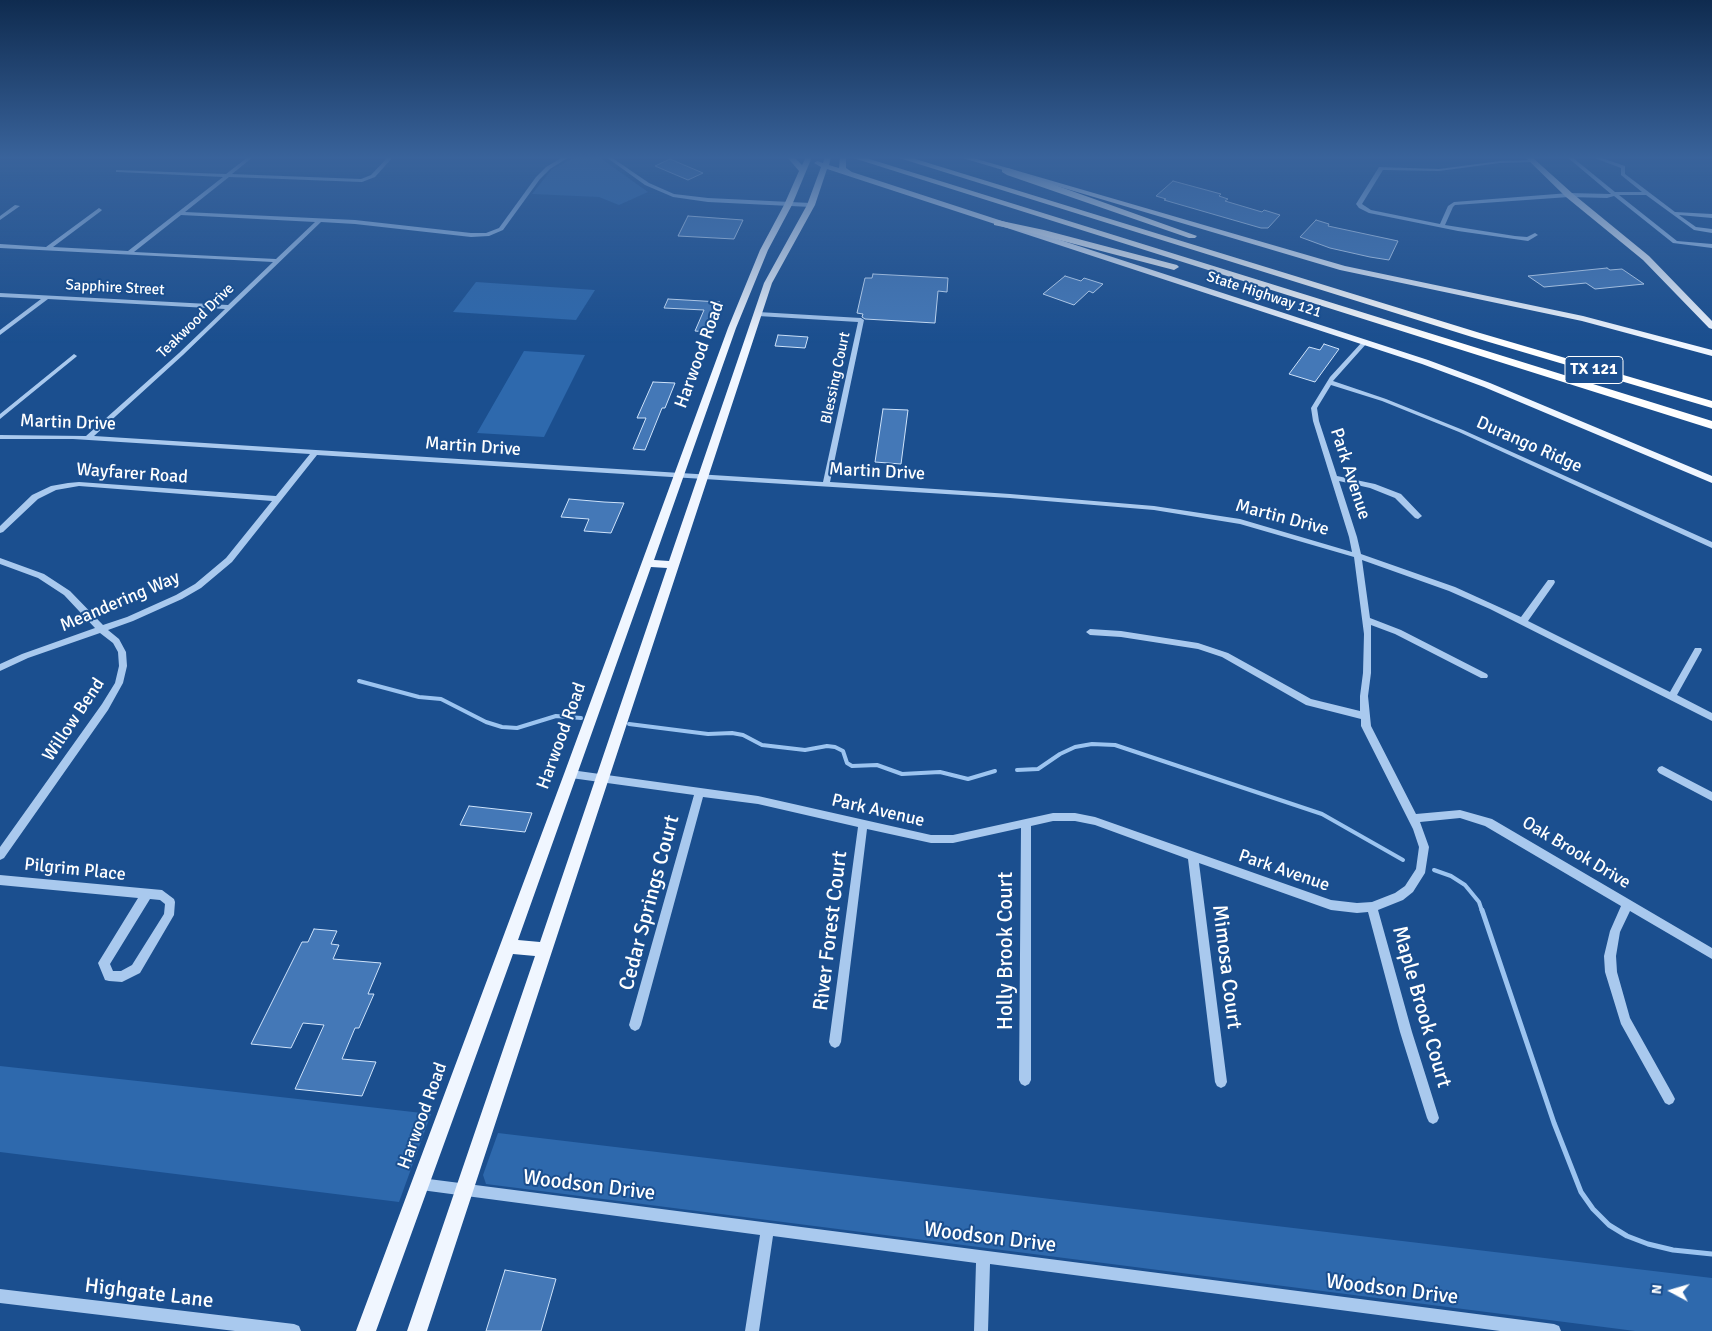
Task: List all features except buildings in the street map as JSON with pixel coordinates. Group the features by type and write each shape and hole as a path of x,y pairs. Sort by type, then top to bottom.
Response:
{"highway":[{"name":"TX 121","path":"1055,219 1712,424"},
{"name":"TX 121","path":"1101,219 1476,335 1712,405"},
{"path":"1144,219 1455,323 1476,335"},
{"path":"997,223 1040,232 1230,282 1389,327 1410,329"}],"main road":[{"name":"Harwood Road","path":"417,1331 758,314 784,219"},
{"name":"Harwood Road","path":"366,1331 572,774 738,312 775,250 800,219"},
{"name":"State Highway 121","path":"985,219 1365,342 1487,385 1712,480"},
{"path":"1173,219 1327,264 1583,319 1712,354"},
{"path":"1598,219 1646,258 1712,326"},
{"path":"738,312 758,314"},
{"path":"714,380 734,385"},
{"path":"647,563 673,565"},
{"path":"508,946 546,950"}],"street":[{"path":"48,248 87,219"},
{"path":"129,253 171,219"},
{"path":"302,219 355,222 471,235 488,235 501,229 508,219"},
{"path":"1411,219 1528,240 1535,235"},
{"path":"1442,225 1445,219"},
{"path":"1647,219 1675,242 1712,246"},
{"path":"1683,219 1694,228 1712,231"},
{"name":"Teakwood Drive","path":"88,438 320,220"},
{"path":"0,246 277,261"},
{"name":"Sapphire Street","path":"0,295 228,307"},
{"path":"0,334 47,297"},
{"name":"Blessing Court","path":"758,314 861,320 826,485"},
{"name":"Park Avenue","path":"572,774 768,802 919,838 941,840 1063,816 1086,819 1330,905 1356,908 1372,907 1399,897 1409,889 1421,870 1424,847 1414,818 1370,735 1365,716 1364,696 1368,657 1366,620 1358,556 1316,421 1314,408 1329,382 1365,342"},
{"path":"0,417 74,356"},
{"name":"Durango Ridge","path":"1329,382 1384,400 1461,431 1712,545"},
{"name":"Martin Drive","path":"0,437 88,438 1010,496 1154,508 1240,522 1358,556 1459,592 1712,717"},
{"name":"Meandering Way","path":"0,668 25,656 102,630 162,605 206,580 230,560 314,453"},
{"path":"1334,478 1372,486 1393,494 1404,500 1418,516"},
{"name":"Wayfarer Road","path":"0,530 35,497 54,488 68,485 79,484 278,499"},
{"name":"Willow Bend","path":"0,561 33,572 54,583 71,597 102,630 116,641 122,652 123,666 119,683 105,707 0,855"},
{"path":"1522,622 1551,582"},
{"path":"1366,620 1398,632 1484,676"},
{"path":"1090,632 1122,634 1198,646 1225,654 1309,702 1365,716"},
{"path":"1672,697 1698,650"},
{"path":"1662,770 1712,797"},
{"name":"Cedar Springs Court","path":"635,1025 700,791"},
{"name":"Oak Brook Drive","path":"1414,818 1460,814 1488,822 1712,954"},
{"name":"Holly Brook Court","path":"1025,1080 1026,822"},
{"name":"River Forest Court","path":"835,1042 863,824"},
{"name":"Mimosa Court","path":"1193,856 1221,1082"},
{"name":"Pilgrim Place","path":"0,880 162,896 170,902 169,915 136,969 122,977 109,976 104,963 146,895"},
{"path":"1628,904 1615,931 1610,956 1611,972 1625,1020 1669,1099"},
{"name":"Maple Brook Court","path":"1372,907 1406,1032 1433,1118"},
{"name":"Woodson Drive","path":"421,1184 1554,1331"},
{"path":"752,1331 767,1229"},
{"path":"981,1331 982,1257"},
{"name":"Highgate Lane","path":"0,1296 230,1327 294,1331"}],"shaded area":[{"path":"476,282 595,290 576,320 453,312"},
{"path":"524,351 585,355 544,437 477,433"},
{"path":"0,1066 431,1114 399,1202 0,1152"},
{"path":"498,1133 1712,1278 1712,1331 1635,1331 486,1184 483,1175"}],"waterway":[{"path":"359,681 419,697 441,699 486,722 502,727 517,728 556,716 581,718"},
{"path":"629,724 708,734 732,733 743,735 762,745 805,750 827,746 835,747 843,751 847,763 852,766 877,765 902,774 940,772 968,779 995,771"},
{"path":"1017,770 1038,769 1060,754 1075,747 1092,744 1115,745 1322,814 1403,860"},
{"path":"1434,870 1451,876 1465,885 1479,902 1482,911"},
{"path":"1482,910 1554,1123 1581,1192 1593,1209 1609,1225 1627,1236 1648,1244 1673,1250 1712,1254"}]}
